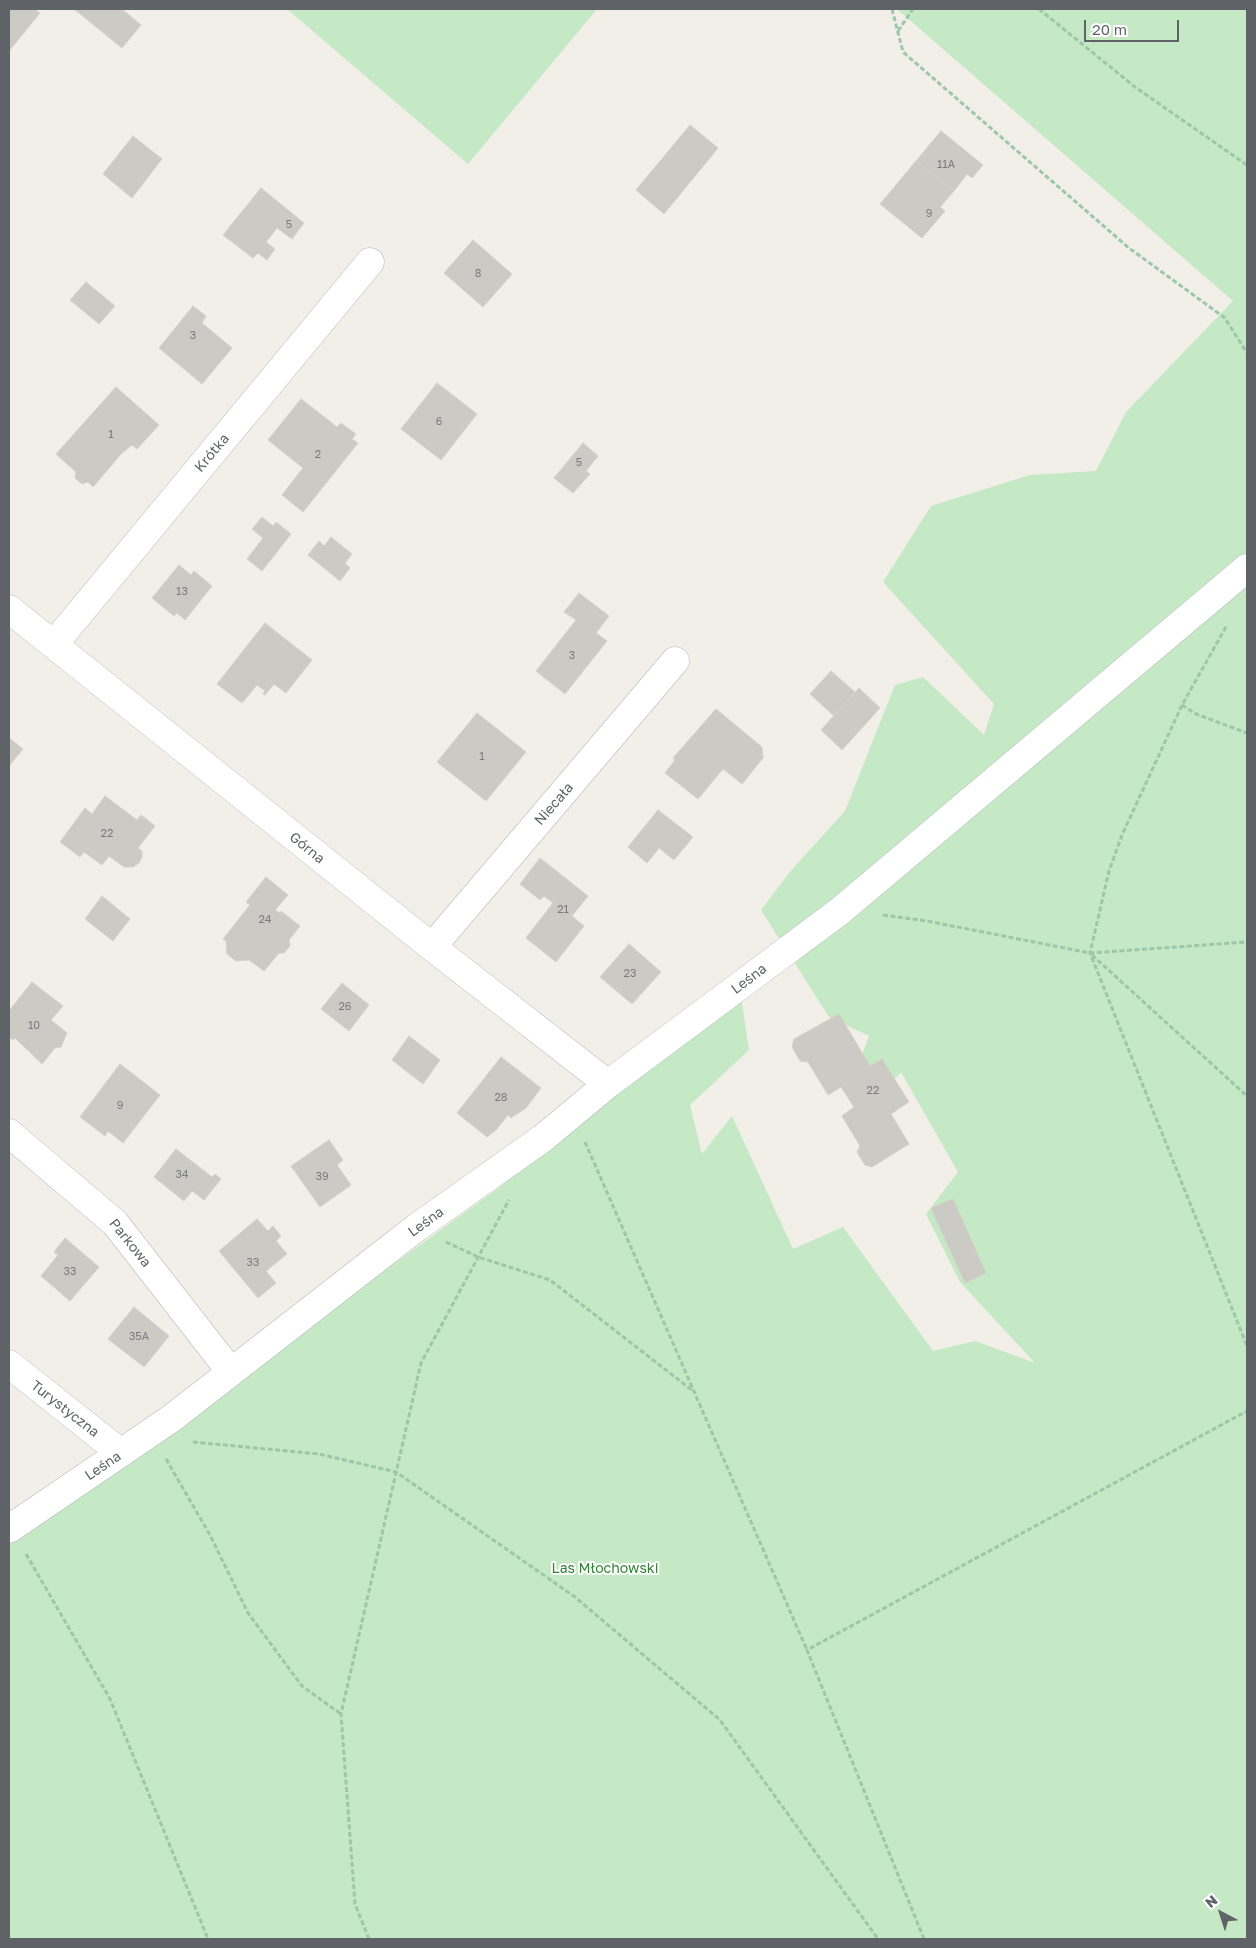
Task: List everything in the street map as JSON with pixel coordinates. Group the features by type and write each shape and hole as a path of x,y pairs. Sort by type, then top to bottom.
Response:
{"street":[{"name":"Krótka","path":"54,644 370,262"},
{"name":"Leśna","path":"10,1528 172,1418 416,1228 543,1138 608,1084 840,911 1247,568"},
{"name":"Górna","path":"9,609 432,947 608,1084"},
{"name":"Niecała","path":"432,947 675,661"},
{"name":"Parkowa","path":"9,1132 115,1223 231,1372"},
{"name":"Turystyczna","path":"9,1364 121,1453"}],"path":[{"path":"892,9 903,52 1129,248 1225,318 1247,353"},
{"path":"898,32 913,9"},
{"path":"1039,9 1135,87 1247,165"},
{"path":"1229,622 1182,706 1122,835 1108,871 1090,954 1247,1346"},
{"path":"1182,706 1196,714 1247,733"},
{"path":"840,911 927,921 1090,954 1247,942"},
{"path":"1090,954 1247,1096"},
{"path":"572,1114 807,1650 924,1939"},
{"path":"369,1939 355,1904 341,1714 421,1364 511,1198"},
{"path":"416,1228 478,1257 550,1280 694,1392"},
{"path":"807,1650 1247,1411"},
{"path":"183,1440 319,1454 396,1472 575,1597 720,1720 878,1939"},
{"path":"163,1454 210,1534 248,1613 302,1686 341,1714"},
{"path":"10,1528 110,1699 208,1939"}],"green space":[{"path":"287,9 597,9 468,164"},
{"name":"Las Młochowski","path":"897,9 1247,9 1247,1939 9,1939 9,1540 198,1406 493,1192 741,996 749,1050 690,1105 702,1154 732,1116 793,1249 843,1227 933,1351 975,1341 1035,1363 960,1282 926,1214 958,1172 901,1072 883,1092 856,1071 869,1036 829,1017 761,910 789,873 845,811 895,685 923,677 984,735 994,704 883,582 931,506 1030,475 1096,471 1126,412 1233,301"}],"building":[{"path":"9,9 34,9 40,13 9,51"},
{"path":"74,9 122,9 141,25 122,48"},
{"path":"690,125 718,148 664,214 636,190"},
{"path":"941,131 983,165 972,178 967,174 954,191 916,161"},
{"path":"133,136 162,159 132,198 103,174"},
{"path":"916,161 954,191 940,207 945,211 922,238 880,204"},
{"path":"261,188 304,223 292,239 277,228 266,242 275,249 267,260 258,253 253,258 223,235"},
{"path":"473,240 512,274 483,307 444,273"},
{"path":"86,282 115,306 99,324 70,300"},
{"path":"193,306 206,316 202,323 232,348 202,384 159,348"},
{"path":"437,383 477,414 441,460 401,429"},
{"path":"116,387 159,425 137,449 132,445 121,454 93,487 88,482 82,484 75,478 76,472 56,454"},
{"path":"301,399 337,427 341,423 356,434 352,439 358,443 303,512 282,495 303,468 268,440"},
{"path":"583,443 598,456 586,471 590,474 573,493 554,478"},
{"path":"262,517 273,526 276,522 291,534 262,571 247,559 263,538 252,529"},
{"path":"331,537 352,554 345,563 350,568 340,581 308,555 319,541 324,546"},
{"path":"179,565 191,575 194,571 212,586 185,620 177,613 174,616 152,598"},
{"path":"579,593 609,616 596,633 607,641 565,694 536,671 576,620 564,612"},
{"path":"265,623 312,660 286,693 274,684 265,695 263,694 265,691 257,685 242,703 217,684"},
{"path":"831,671 855,692 834,716 810,694"},
{"path":"859,688 880,708 842,750 821,730"},
{"path":"716,709 762,747 763,758 742,784 723,769 698,799 665,773 675,760 673,758"},
{"path":"477,713 526,752 486,801 437,762"},
{"path":"9,738 23,749 9,766"},
{"path":"105,796 137,820 141,815 155,826 138,848 142,851 142,857 139,863 133,867 124,867 109,856 102,865 84,852 80,857 60,842 85,808 92,814"},
{"path":"658,810 693,837 674,860 659,848 647,863 628,847"},
{"path":"540,858 588,896 572,916 584,926 556,962 526,938 553,903 544,896 540,900 520,884"},
{"path":"266,877 288,895 275,910 280,913 281,911 300,926 289,940 290,946 284,953 279,953 264,971 249,960 236,961 227,954 226,941 223,939 250,905 246,902"},
{"path":"102,896 130,919 113,941 85,919"},
{"path":"629,944 661,972 632,1004 600,977"},
{"path":"32,982 63,1006 51,1020 67,1033 61,1047 55,1048 42,1064 15,1038 13,1040 9,1037 9,1011"},
{"path":"342,983 369,1005 349,1031 321,1009"},
{"path":"839,1014 870,1066 882,1059 909,1102 891,1114 909,1144 872,1167 865,1165 857,1152 860,1146 842,1116 854,1107 841,1087 828,1095 808,1062 800,1061 792,1047 794,1039"},
{"path":"409,1036 440,1060 423,1084 392,1060"},
{"path":"501,1057 541,1088 526,1108 511,1118 508,1115 496,1130 487,1137 457,1113"},
{"path":"120,1064 160,1095 123,1143 108,1131 105,1136 80,1117"},
{"path":"329,1140 343,1160 337,1165 351,1185 320,1207 291,1166"},
{"path":"176,1149 212,1177 215,1174 221,1179 204,1200 192,1191 184,1201 154,1177"},
{"path":"953,1199 986,1273 965,1283 931,1208"},
{"path":"257,1219 268,1231 273,1226 281,1236 276,1241 287,1254 266,1271 276,1283 258,1298 219,1251"},
{"path":"65,1238 99,1267 70,1301 41,1276 58,1255 54,1252"},
{"path":"134,1307 169,1336 144,1367 108,1339"}]}
